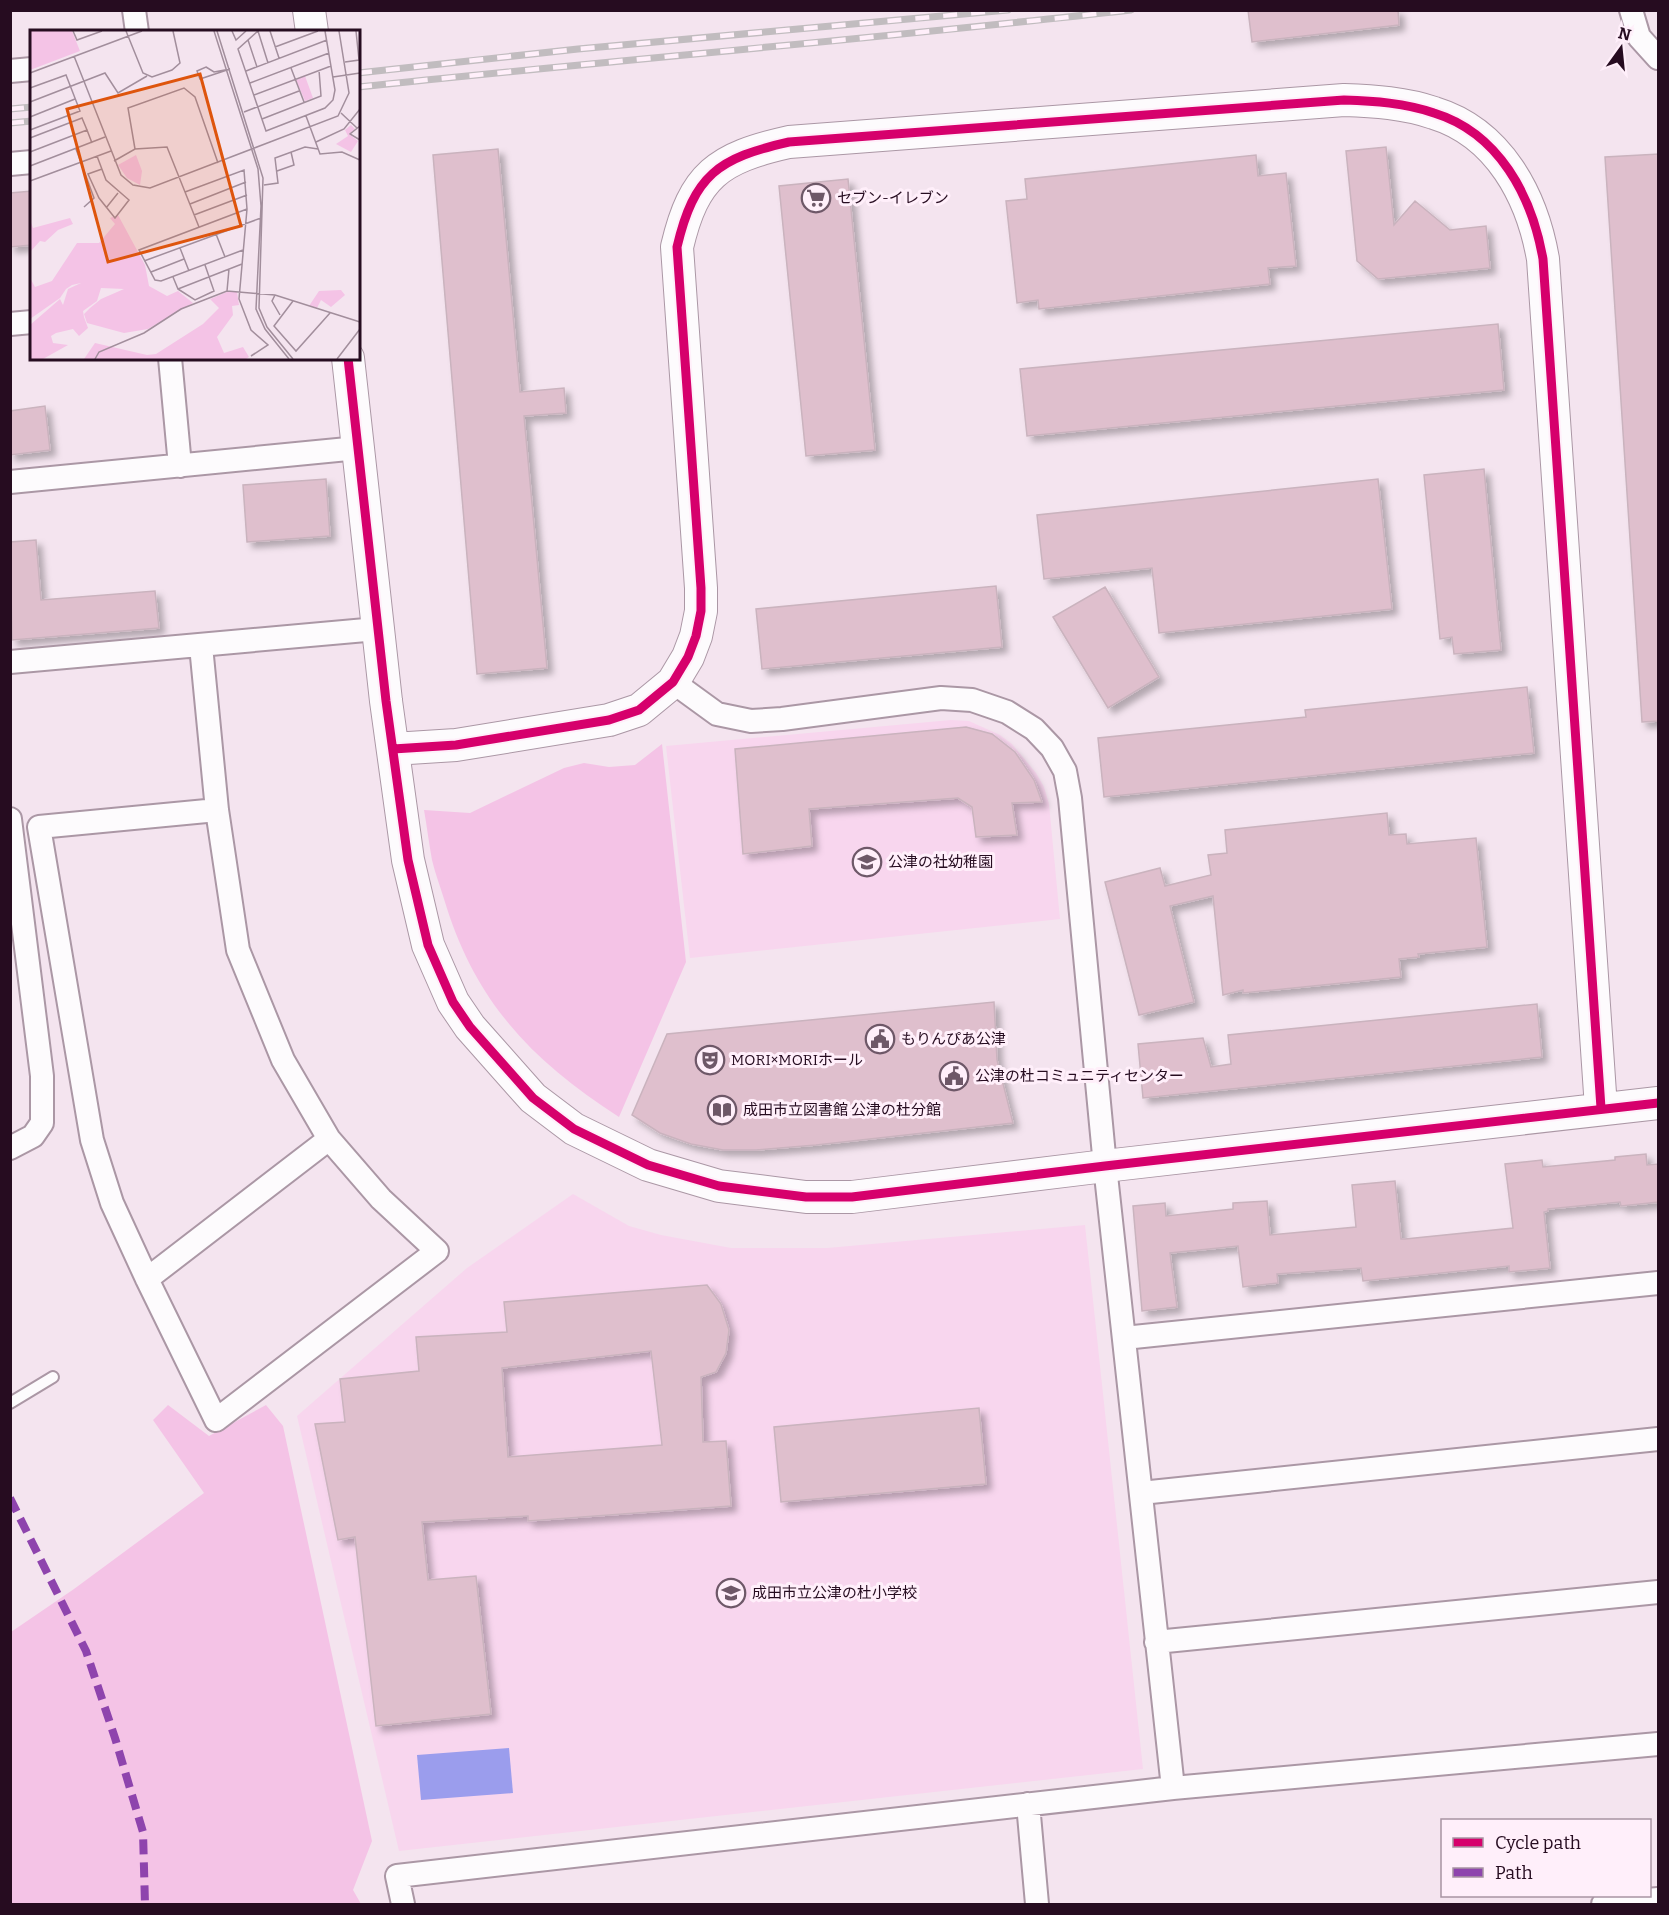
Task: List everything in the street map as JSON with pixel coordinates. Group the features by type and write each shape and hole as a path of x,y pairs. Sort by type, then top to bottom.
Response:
{"street":[{"path":"135,10 136,30"},
{"path":"309,10 312,30"},
{"path":"1631,10 1639,37 1659,58"},
{"path":"10,71 30,69"},
{"path":"393,749 456,745 609,720 639,710 673,682 688,657 696,636 701,611 677,247 684,219 696,192 713,172 736,158 761,148 789,142 1344,100 1407,105 1436,113 1462,126 1487,144 1503,161 1519,184 1531,209 1539,234 1543,259 1601,1108"},
{"path":"10,164 30,162"},
{"path":"10,324 30,322"},
{"path":"170,360 180,466"},
{"path":"348,360 377,629 408,860 428,945 453,1002 470,1027 533,1098 574,1129 648,1165 719,1186 806,1197 852,1197 1659,1103"},
{"path":"10,482 358,448"},
{"path":"10,662 377,629"},
{"path":"201,645 217,810 238,950 283,1060 329,1139 381,1199 437,1251 216,1419 112,1203 92,1140 39,827 217,810"},
{"path":"673,682 717,714 751,721 941,698 972,700 1007,712 1034,729 1052,748 1065,771 1070,798 1105,1166 1173,1788"},
{"path":"10,819 42,1076 42,1123 33,1136 10,1148"},
{"path":"147,1279 329,1139"},
{"path":"1124,1338 1659,1284"},
{"path":"1141,1493 1659,1439"},
{"path":"1156,1642 1659,1592"},
{"path":"403,1905 397,1876 1173,1788 1659,1744"},
{"path":"1028,1804 1037,1905"},
{"path":"1604,1905 1659,1899"}],"lane":[{"path":"10,1403 53,1377"}],"shaded area":[{"name":"公津の社幼稚園","path":"951,720 969,721 1000,735 1012,744 1036,773 1044,787 1049,804 1060,919 690,958 666,746"},
{"path":"662,744 686,962 619,1117 587,1095 533,1050 490,998 472,969 444,899 432,860 424,810 470,813 564,768 584,763 609,767 635,765"},
{"name":"成田市立公津の杜小学校","path":"573,1194 629,1226 661,1235 731,1248 827,1248 1085,1225 1143,1769 399,1851 297,1416 467,1268"},
{"path":"168,1405 209,1436 266,1405 283,1426 372,1841 353,1890 361,1904 11,1904 11,1632 74,1589 204,1493 153,1420"}],"water":[{"path":"509,1748 513,1793 421,1800 417,1755"}],"building":[{"path":"1248,10 1398,10 1399,25 1252,42"},
{"path":"1386,147 1394,225 1415,201 1450,230 1486,226 1490,268 1378,279 1357,261 1346,151"},
{"path":"498,149 520,392 564,388 566,413 524,416 547,668 477,674 433,155"},
{"path":"1659,154 1659,721 1642,722 1605,157"},
{"path":"1256,155 1258,176 1286,173 1296,266 1268,268 1270,284 1039,309 1038,300 1017,303 1006,201 1027,199 1025,179"},
{"path":"848,179 875,450 806,456 779,186"},
{"path":"30,191 30,245 10,247 10,193"},
{"path":"1498,324 1504,390 1027,436 1020,369"},
{"path":"45,406 50,450 10,455 10,411"},
{"path":"1484,469 1501,650 1454,654 1452,637 1440,639 1424,475"},
{"path":"326,479 330,536 247,542 243,485"},
{"path":"1378,479 1392,609 1159,633 1152,568 1044,579 1037,515"},
{"path":"36,540 41,600 155,591 159,628 12,640 10,542"},
{"path":"996,586 1002,647 762,669 756,609"},
{"path":"1105,587 1159,677 1108,708 1053,617"},
{"path":"1527,687 1534,753 1104,797 1098,738 1306,717 1305,710"},
{"path":"966,727 992,734 1015,752 1034,780 1042,802 1012,803 1017,835 976,837 972,807 958,798 809,809 812,846 743,854 735,749"},
{"path":"1387,813 1389,835 1406,834 1407,844 1476,838 1487,947 1418,954 1419,957 1399,959 1401,977 1243,993 1243,990 1223,995 1213,896 1170,906 1194,1002 1139,1015 1105,882 1160,868 1165,886 1211,875 1208,855 1227,853 1225,830"},
{"path":"994,1002 997,1060 1013,1123 816,1145 723,1150 691,1144 660,1133 632,1115 667,1034"},
{"path":"1537,1004 1542,1057 1143,1098 1138,1044 1203,1038 1211,1067 1231,1064 1228,1035"},
{"path":"1646,1154 1647,1165 1659,1164 1659,1202 1621,1206 1620,1202 1548,1209 1544,1212 1550,1268 1509,1272 1509,1266 1363,1281 1361,1268 1277,1274 1278,1283 1243,1287 1238,1246 1170,1253 1177,1307 1142,1311 1133,1206 1165,1203 1166,1216 1233,1209 1233,1203 1267,1201 1270,1235 1356,1227 1352,1185 1395,1181 1401,1239 1405,1239 1513,1228 1505,1164 1542,1160 1543,1167 1615,1160 1615,1157"},
{"path":"707,1285 721,1304 729,1330 726,1353 716,1372 701,1377 703,1442 726,1441 731,1506 528,1521 528,1516 422,1522 428,1580 476,1576 491,1714 376,1726 355,1537 338,1540 315,1424 345,1422 340,1379 419,1371 416,1337 507,1332 504,1302","holes":["651,1351 662,1445 508,1457 502,1368"]},
{"path":"979,1408 986,1484 781,1502 774,1427"}],"railway":[{"path":"360,73 578,49 1008,10"},
{"path":"360,87 1131,10"},
{"path":"10,109 30,107"},
{"path":"10,123 30,121"}],"marked path":[{"path":"10,1498 86,1651 115,1738 143,1832 145,1904"}],"cycle path":[{"path":"393,749 456,745 609,720 639,710 673,682 688,657 696,636 701,611 701,588 677,247 684,222 701,186 727,163 764,148 789,142 1344,100 1389,103 1434,113 1457,122 1477,135 1509,170 1530,212 1543,259 1601,1108"},
{"path":"348,360 386,701 408,860 428,945 453,1002 470,1027 533,1098 574,1129 648,1165 719,1186 806,1197 852,1197 1658,1103"}],"place":[{"name":"セブン-イレブン","path":"816,198"},
{"name":"公津の社幼稚園","path":"867,862"},
{"name":"もりんぴあ公津","path":"880,1039"},
{"name":"MORI×MORIホール","path":"710,1060"},
{"name":"公津の杜コミュニティセンター","path":"954,1076"},
{"name":"成田市立図書館 公津の杜分館","path":"722,1110"},
{"name":"成田市立公津の杜小学校","path":"731,1593"}]}
